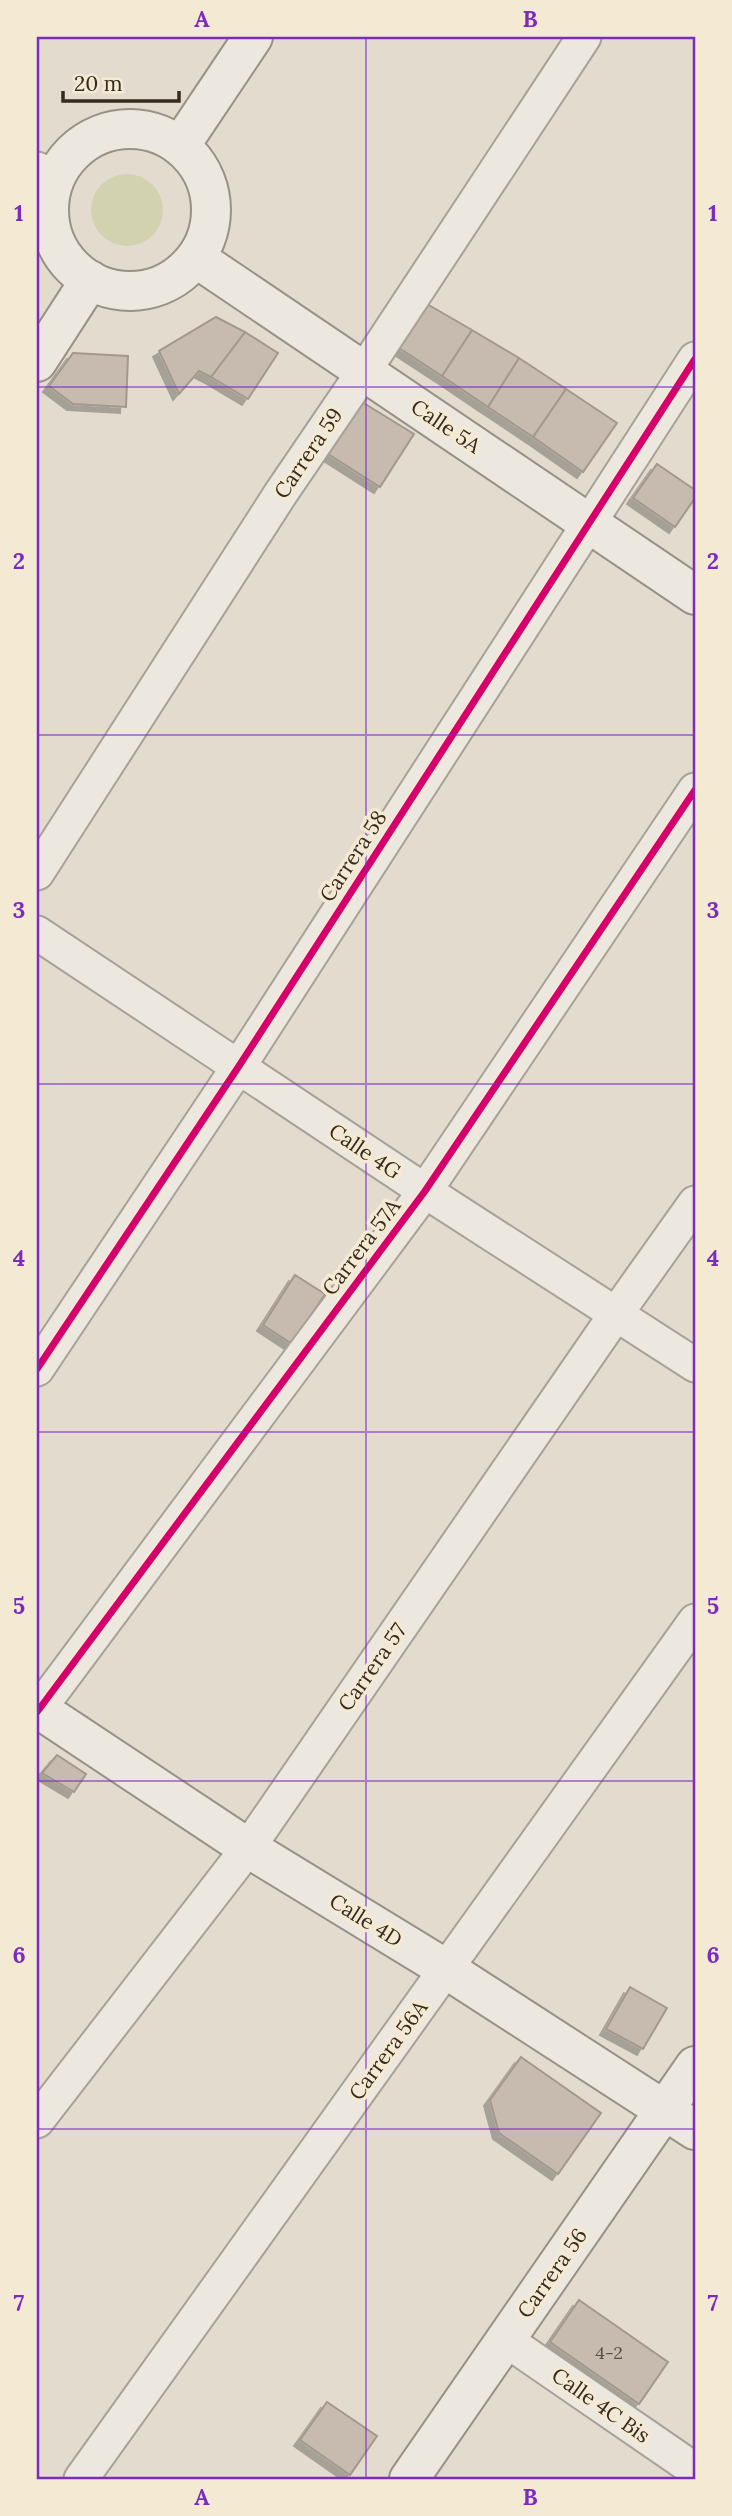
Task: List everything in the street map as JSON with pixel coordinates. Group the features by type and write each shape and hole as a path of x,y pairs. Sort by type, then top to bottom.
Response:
{"street":[{"path":"180,146 253,37"},
{"name":"Carrera 59","path":"37,873 281,493 584,37"},
{"path":"135,129 159,134 180,146 198,163 208,186 212,211 208,236 196,258 180,274 159,286 136,290 112,289 90,280 71,266 58,246 50,224 46,173 88,141 110,131 135,129"},
{"name":"Calle 5A","path":"196,258 695,595"},
{"path":"37,362 90,280"},
{"name":"Carrera 58","path":"37,1368 239,1066 695,359"},
{"name":"Carrera 57A","path":"37,1710 425,1191 695,790"},
{"name":"Calle 4G","path":"37,933 425,1191 695,1365"},
{"name":"Carrera 57","path":"37,2121 248,1847 695,1203"},
{"name":"Carrera 56A","path":"81,2479 695,1621"},
{"name":"Calle 4D","path":"37,1710 680,2120"},
{"name":"Carrera 56","path":"409,2479 506,2340 680,2120 695,2066"},
{"name":"Calle 4C Bis","path":"506,2340 695,2470"}],"green space":[{"path":"134,174 153,184 161,196 161,224 153,236 141,244 120,246 101,236 93,224 91,203 101,184 113,176"}],"building":[{"path":"427,304 472,330 442,376 399,348"},
{"path":"216,317 245,332 211,377 199,371 179,394 159,351"},
{"path":"472,330 519,358 488,407 442,376"},
{"path":"245,332 278,353 248,399 211,377"},
{"path":"73,353 128,356 126,407 73,404 49,386"},
{"path":"519,358 566,389 533,437 488,407"},
{"path":"566,389 617,423 583,472 533,437"},
{"path":"362,402 414,434 380,487 328,454"},
{"path":"657,464 695,490 695,498 675,527 633,498"},
{"path":"295,1275 325,1294 292,1344 263,1325"},
{"path":"57,1755 86,1774 74,1792 42,1773"},
{"path":"630,1987 667,2008 643,2049 606,2029"},
{"path":"521,2057 601,2113 558,2174 499,2133 490,2100"},
{"path":"579,2300 668,2362 639,2404 550,2342"},
{"path":"327,2402 377,2436 350,2475 300,2440"}],"cycle path":[{"path":"37,1369 239,1066 695,359"},
{"path":"37,1712 425,1191 695,790"}]}
